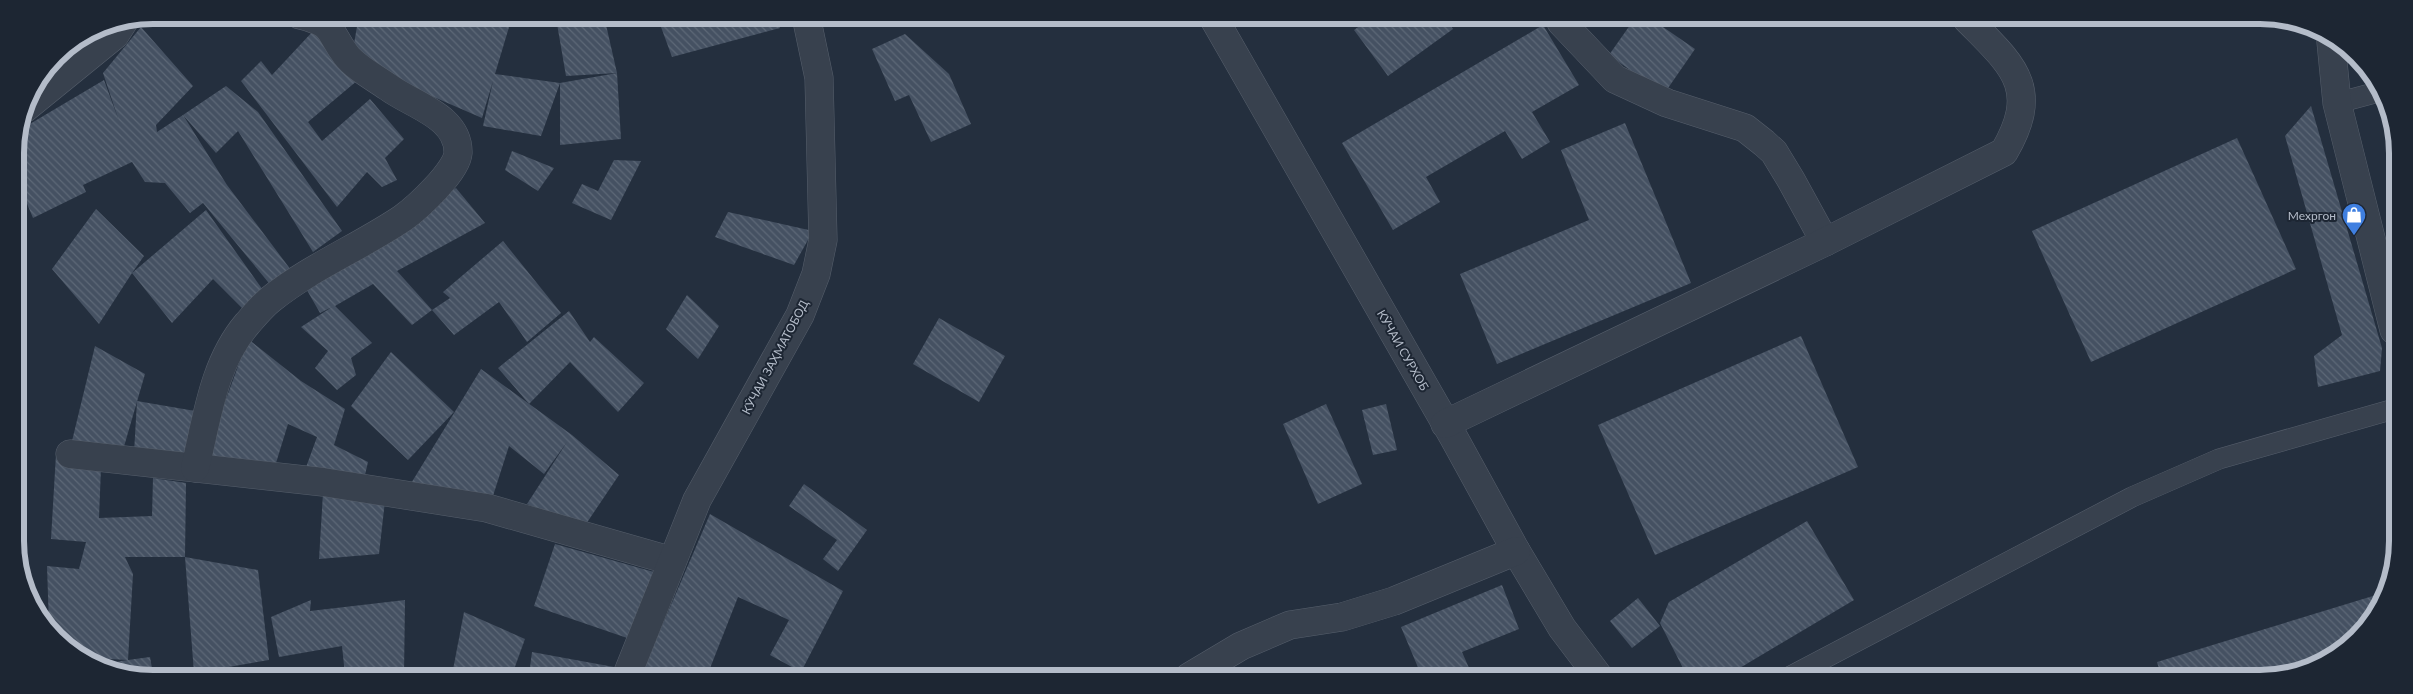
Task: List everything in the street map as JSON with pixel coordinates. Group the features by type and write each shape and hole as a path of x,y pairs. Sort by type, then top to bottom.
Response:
{"street":[{"path":"195,468 214,387 225,357 246,325 270,300 404,217 452,171 458,154 455,135 448,123 395,92 351,61 330,28 324,24"},
{"name":"КӮЧАИ ЗАҲМАТОБОД","path":"629,670 697,500 800,315 816,274 823,240 819,78 808,24"},
{"name":"КӮЧАИ СУРХОБ","path":"1217,24 1516,551 1562,628 1594,670"},
{"path":"1563,24 1615,79 1667,103 1745,128 1764,143 1774,152 1792,180 1825,242"},
{"path":"1445,424 1825,242 2004,152 2018,130 2023,100 2009,62 1972,24"},
{"path":"36,98 108,33"},
{"path":"2331,45 2337,104 2389,310"},
{"path":"70,454 323,482 487,508 672,561"},
{"path":"1199,670 1241,646 1290,625 1342,617 1394,602 1516,551"}],"lane":[{"path":"2337,104 2374,93"},
{"path":"1802,670 2132,498 2219,459 2389,410"}],"building":[{"path":"357,24 510,24 495,74 560,83 541,136 483,126 493,81 482,118 351,61"},
{"path":"557,24 606,24 617,73 566,76"},
{"path":"660,24 779,24 780,28 672,57"},
{"path":"1362,24 1449,24 1453,29 1388,76 1354,30"},
{"path":"1631,24 1659,24 1695,49 1664,94 1609,55"},
{"path":"1543,25 1579,85 1532,112 1550,142 1522,159 1505,131 1426,177 1440,202 1393,230 1342,143"},
{"path":"141,27 193,86 156,125 157,132 183,115 227,185 291,270 273,288 203,203 190,213 165,183 145,182 132,162 83,185 86,192 33,218 24,196 24,145 27,126 104,80 119,121 103,73"},
{"path":"315,29 358,80 308,122 322,141 370,99 404,139 385,158 397,180 382,187 367,172 337,207 241,81 261,61 272,75"},
{"path":"905,34 949,74 971,124 931,142 909,95 895,101 872,49"},
{"path":"617,73 621,139 560,145 560,83"},
{"path":"226,86 258,112 342,231 313,252 238,131 216,153 183,115"},
{"path":"2311,106 2382,348 2380,371 2318,387 2314,356 2342,335 2285,136"},
{"path":"1625,123 1691,283 1497,364 1460,274 1589,220 1561,150"},
{"path":"2237,138 2296,269 2091,362 2032,231"},
{"path":"512,151 554,168 538,191 505,170"},
{"path":"614,160 641,161 611,220 572,203 582,184 598,191"},
{"path":"456,188 485,223 397,271 432,310 412,325 373,284 335,306 372,343 351,358 356,375 337,390 315,368 328,351 301,327 332,307 320,313 304,285"},
{"path":"96,209 144,256 99,324 52,269"},
{"path":"206,210 270,300 246,312 213,279 172,323 132,273"},
{"path":"728,212 813,231 794,265 715,237"},
{"path":"503,241 561,313 527,342 499,302 454,335 432,310 450,298 443,292"},
{"path":"687,295 719,326 698,359 666,329"},
{"path":"569,311 590,342 594,337 644,383 618,412 570,362 529,404 498,368"},
{"path":"939,318 1005,356 979,402 913,364"},
{"path":"1801,336 1858,467 1655,555 1598,425"},
{"path":"248,339 301,381 345,409 334,445 368,462 362,488 305,470 317,437 288,424 272,476 206,454"},
{"path":"95,346 145,374 123,450 72,441"},
{"path":"391,352 454,412 408,460 351,406"},
{"path":"481,369 572,435 619,475 584,527 527,504 567,442 544,474 509,446 491,502 410,485"},
{"path":"137,401 201,412 190,454 134,453"},
{"path":"1326,404 1362,484 1318,504 1283,424"},
{"path":"1386,404 1397,450 1373,455 1362,410"},
{"path":"56,454 101,468 99,518 152,516 153,478 186,483 185,557 125,557 133,574 128,660 101,659 88,653 74,644 50,620 47,566 79,569 86,542 51,539"},
{"path":"804,484 867,530 838,571 823,559 837,540 789,506"},
{"path":"386,492 379,554 319,559 323,493"},
{"path":"710,514 843,591 802,670 797,670 770,655 789,620 738,597 709,670 643,670"},
{"path":"1807,521 1854,600 1736,670 1684,670 1660,623 1669,602"},
{"path":"555,544 654,572 633,640 534,606"},
{"path":"185,557 258,570 269,660 211,670 194,670"},
{"path":"1502,585 1519,629 1462,652 1470,670 1419,670 1401,627"},
{"path":"2377,595 2357,626 2339,644 2325,653 2293,666 2268,670 2159,670 2157,662"},
{"path":"1638,598 1660,626 1632,648 1610,621"},
{"path":"311,600 310,611 405,600 404,670 344,670 342,646 279,657 271,617"},
{"path":"464,612 525,639 514,670 453,670"},
{"path":"532,652 614,667 612,670 530,670"},
{"path":"150,657 152,670 136,669 111,663"}],"place":[{"name":"Мехргон","path":"2354,236"}]}
